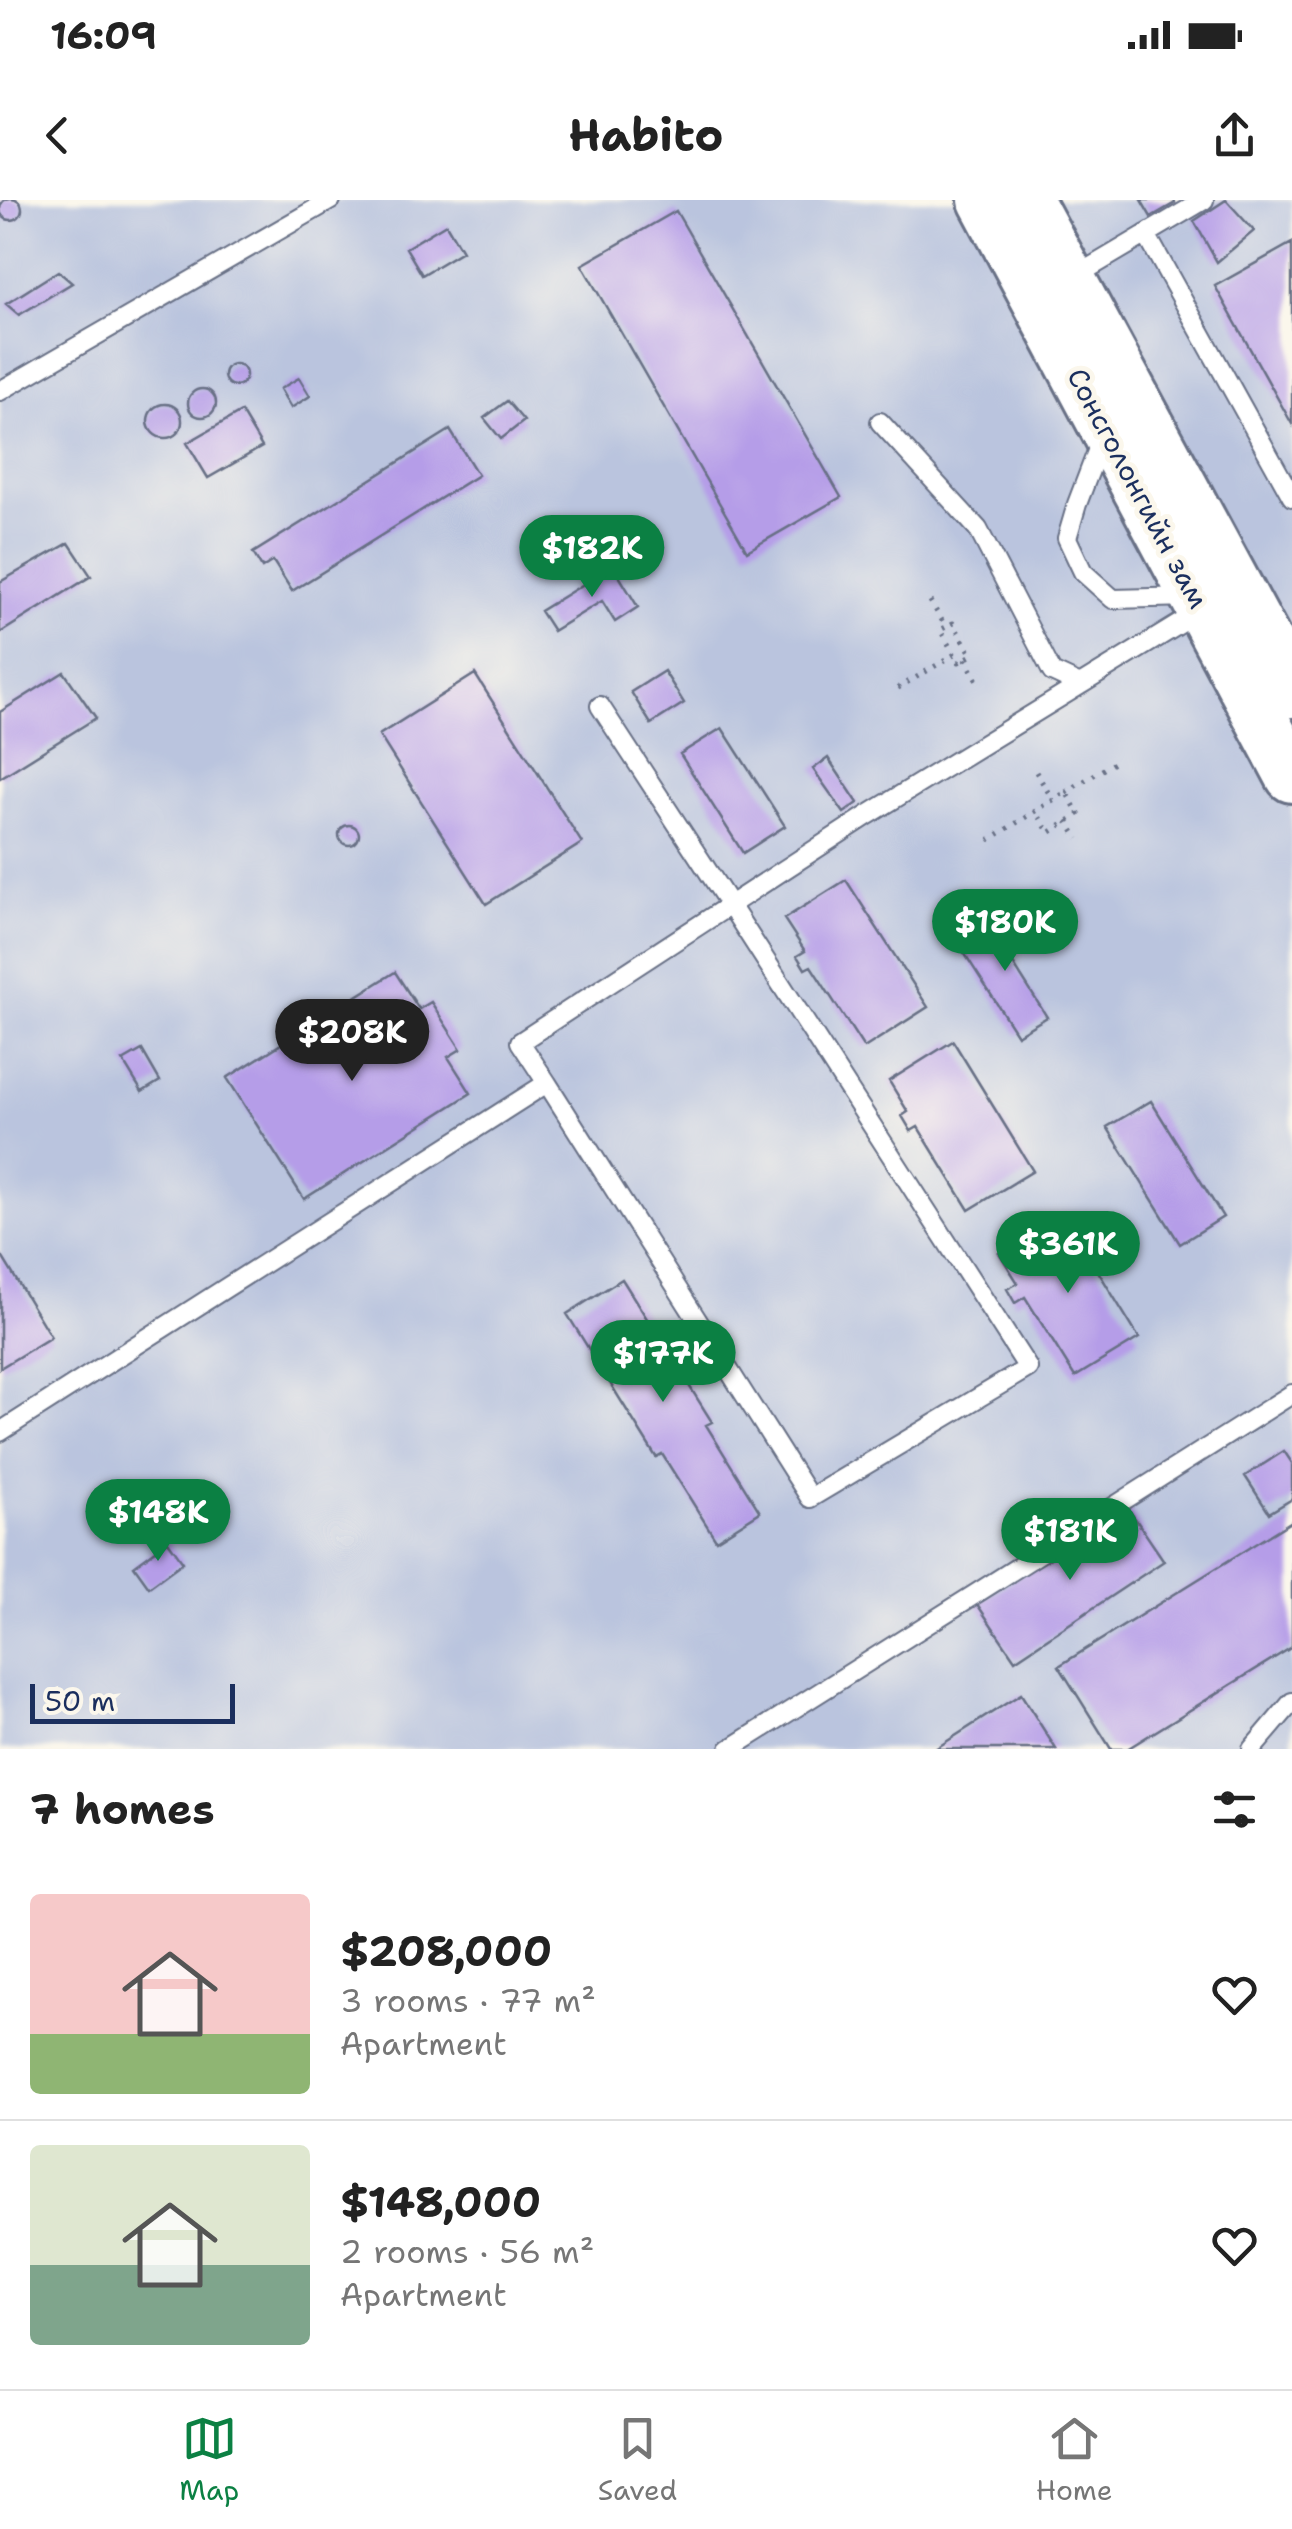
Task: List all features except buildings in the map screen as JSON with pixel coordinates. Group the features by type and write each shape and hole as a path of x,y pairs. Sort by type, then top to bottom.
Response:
{"main road":[{"name":"Сонсголонгийн зам","path":"984,200 1292,776"},
{"name":"Сонсголонгийн зам","path":"1026,200 1292,691"}],"lane":[{"path":"0,391 331,200"},
{"path":"1069,280 1204,200"},
{"path":"1146,234 1292,497"},
{"path":"880,422 978,529 1052,672 1080,685"},
{"path":"1106,428 1067,538 1083,572 1113,599 1200,603"},
{"path":"600,706 730,905 1028,1368 810,1498 520,1042 730,905 868,815 1080,685 1200,603"},
{"path":"0,1432 547,1083"},
{"path":"730,1749 1292,1394"},
{"path":"1252,1749 1292,1702"}],"path":[{"path":"930,601 946,627"},
{"path":"953,623 972,655 959,662 954,654 940,630 953,623"},
{"path":"898,688 954,654"},
{"path":"965,659 978,682"},
{"path":"989,840 1115,762"},
{"path":"1036,772 1053,800"},
{"path":"1036,811 1049,833 1067,822 1079,814 1066,792"},
{"path":"1067,822 1078,840"}],"shaded area":[{"path":"0,200 1292,200 1292,1749 0,1749"}]}
